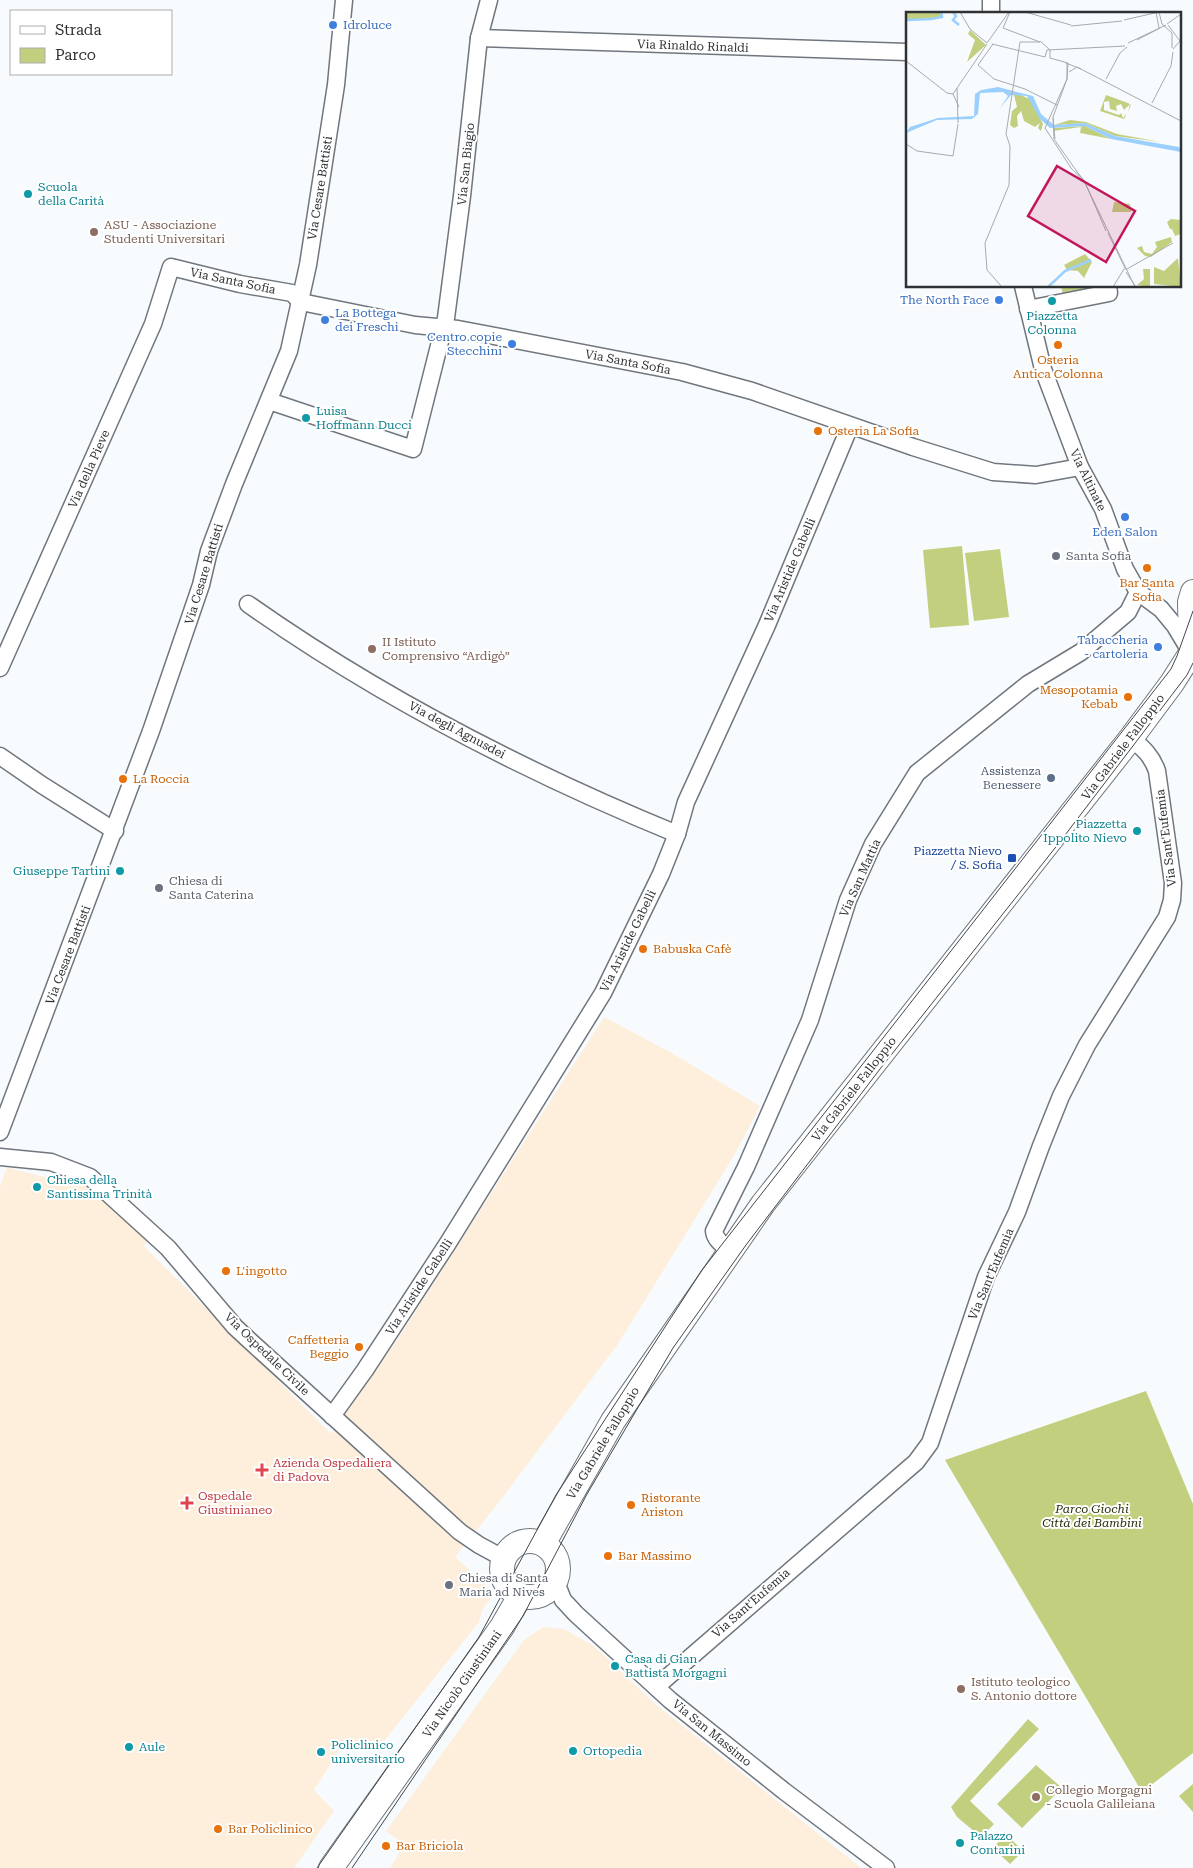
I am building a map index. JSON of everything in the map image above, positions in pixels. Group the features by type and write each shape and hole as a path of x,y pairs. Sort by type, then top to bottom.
{"street":[{"name":"Via Cesare Battisti","path":"0,1132 115,831 177,659 201,584 209,551 234,484 289,351 301,302 336,85 344,0"},
{"name":"Via San Biagio","path":"269,400 413,449 444,328 462,196 480,38 490,0"},
{"name":"Via Rinaldo Rinaldi","path":"480,38 906,52"},
{"name":"Via Santa Sofia","path":"171,268 240,284 292,293 301,302 415,325 468,331 682,372 752,391 850,426 993,472 1036,475 1080,467"},
{"name":"Via della Pieve","path":"0,668 153,324 171,268"},
{"name":"Via Altinate","path":"1023,288 1043,369 1080,467 1103,509 1125,570 1138,592 1161,609 1192,652"},
{"path":"1028,310 1109,293 1108,288"},
{"name":"Via Aristide Gabelli","path":"332,1416 365,1370 448,1243 604,992 661,874 677,834 686,802 767,625 850,426"},
{"name":"Via San Mattia","path":"730,1251 719,1242 714,1231 746,1167 810,1020 848,900 873,844 917,773 1028,684 1081,652 1128,612 1138,592"},
{"path":"1192,652 1190,602 1193,592"},
{"name":"Via degli Agnusdei","path":"248,604 310,645 428,716 542,775 614,809 677,834"},
{"name":"Via Gabriele Falloppio","path":"543,1544 613,1421 730,1251 781,1181 1131,738 1172,683 1192,652"},
{"name":"Via Sant'Eufemia","path":"656,1687 916,1462 930,1443 986,1277 1017,1212 1061,1096 1087,1045 1167,916 1172,900 1173,883 1158,771 1146,751 1131,738"},
{"path":"0,756 115,831"},
{"name":"Via Ospedale Civile","path":"0,1157 51,1162 90,1176 168,1248 236,1327 332,1416 460,1532 503,1558"},
{"path":"529,1540 543,1544 552,1550 559,1565 556,1582 545,1594 528,1598 520,1596 510,1589 503,1579 503,1558 514,1546 521,1542 529,1540"},
{"name":"Via San Massimo","path":"556,1582 563,1600 576,1614 656,1687 784,1791 886,1868"},
{"name":"Via Nicolò Giustiniani","path":"331,1868 496,1635 520,1596"}],"shaded area":[{"name":"Azienda Ospedaliera di Padova","path":"604,1017 670,1052 760,1106 735,1154 618,1344 496,1506 455,1557 494,1593 482,1611 479,1622 384,1741 378,1746 345,1742 314,1790 334,1811 294,1868 0,1868 0,1187 6,1169 9,1168 68,1183 72,1178 105,1200 148,1241 144,1246 331,1434 398,1339"},
{"path":"543,1627 564,1629 594,1646 653,1702 861,1868 390,1868 399,1854 400,1841 386,1831 524,1640"}],"green space":[{"path":"1061,288 1100,288 1101,290 1064,299"},
{"path":"962,546 969,625 930,628 923,550"},
{"path":"1000,549 1009,617 974,621 965,553"},
{"name":"Parco Giochi Città dei Bambini","path":"1146,1391 1193,1504 1193,1753 1142,1792 945,1460"},
{"path":"1028,1719 1039,1729 970,1801 994,1824 981,1837 957,1817 951,1807"},
{"path":"1036,1765 1062,1788 1022,1828 997,1804"},
{"path":"1193,1784 1193,1812 1179,1796"},
{"path":"1006,1834 1023,1851 1010,1864 993,1848"}],"tram line":[{"path":"317,1868 479,1637 556,1495 702,1270 1171,669 1193,611"},
{"path":"352,1868 523,1616 587,1494 673,1348 746,1245 880,1069 1059,843 1187,675 1193,663"}],"place":[{"name":"Idroluce","path":"333,25"},
{"name":"Scuola della Carità","path":"28,194"},
{"name":"ASU - Associazione Studenti Universitari","path":"94,232"},
{"name":"The North Face","path":"999,300"},
{"name":"Piazzetta Colonna","path":"1052,301"},
{"name":"La Bottega dei Freschi","path":"325,320"},
{"name":"Centro copie Stecchini","path":"512,344"},
{"name":"Osteria Antica Colonna","path":"1058,345"},
{"name":"Luisa Hoffmann Ducci","path":"306,418"},
{"name":"Osteria La Sofia","path":"818,431"},
{"name":"Eden Salon","path":"1125,517"},
{"name":"Santa Sofia","path":"1056,556"},
{"name":"Bar Santa Sofia","path":"1147,568"},
{"name":"Tabaccheria - cartoleria","path":"1158,647"},
{"name":"II Istituto Comprensivo “Ardigò”","path":"372,649"},
{"name":"Mesopotamia Kebab","path":"1128,697"},
{"name":"Assistenza Benessere","path":"1051,778"},
{"name":"La Roccia","path":"123,779"},
{"name":"Piazzetta Ippolito Nievo","path":"1137,831"},
{"name":"Piazzetta Nievo / S. Sofia","path":"1012,858"},
{"name":"Giuseppe Tartini","path":"120,871"},
{"name":"Chiesa di Santa Caterina","path":"159,888"},
{"name":"Babuska Cafè","path":"643,949"},
{"name":"Chiesa della Santissima Trinità","path":"37,1187"},
{"name":"L'ingotto","path":"226,1271"},
{"name":"Caffetteria Beggio","path":"359,1347"},
{"name":"Azienda Ospedaliera di Padova","path":"262,1470"},
{"name":"Ospedale Giustinianeo","path":"187,1503"},
{"name":"Ristorante Ariston","path":"631,1505"},
{"name":"Bar Massimo","path":"608,1556"},
{"name":"Chiesa di Santa Maria ad Nives","path":"449,1585"},
{"name":"Casa di Gian Battista Morgagni","path":"615,1666"},
{"name":"Istituto teologico S. Antonio dottore","path":"961,1689"},
{"name":"Aule","path":"129,1747"},
{"name":"Ortopedia","path":"573,1751"},
{"name":"Policlinico universitario","path":"321,1752"},
{"name":"Collegio Morgagni - Scuola Galileiana","path":"1036,1797"},
{"name":"Bar Policlinico","path":"218,1829"},
{"name":"Palazzo Contarini","path":"960,1843"},
{"name":"Bar Briciola","path":"386,1846"}]}
